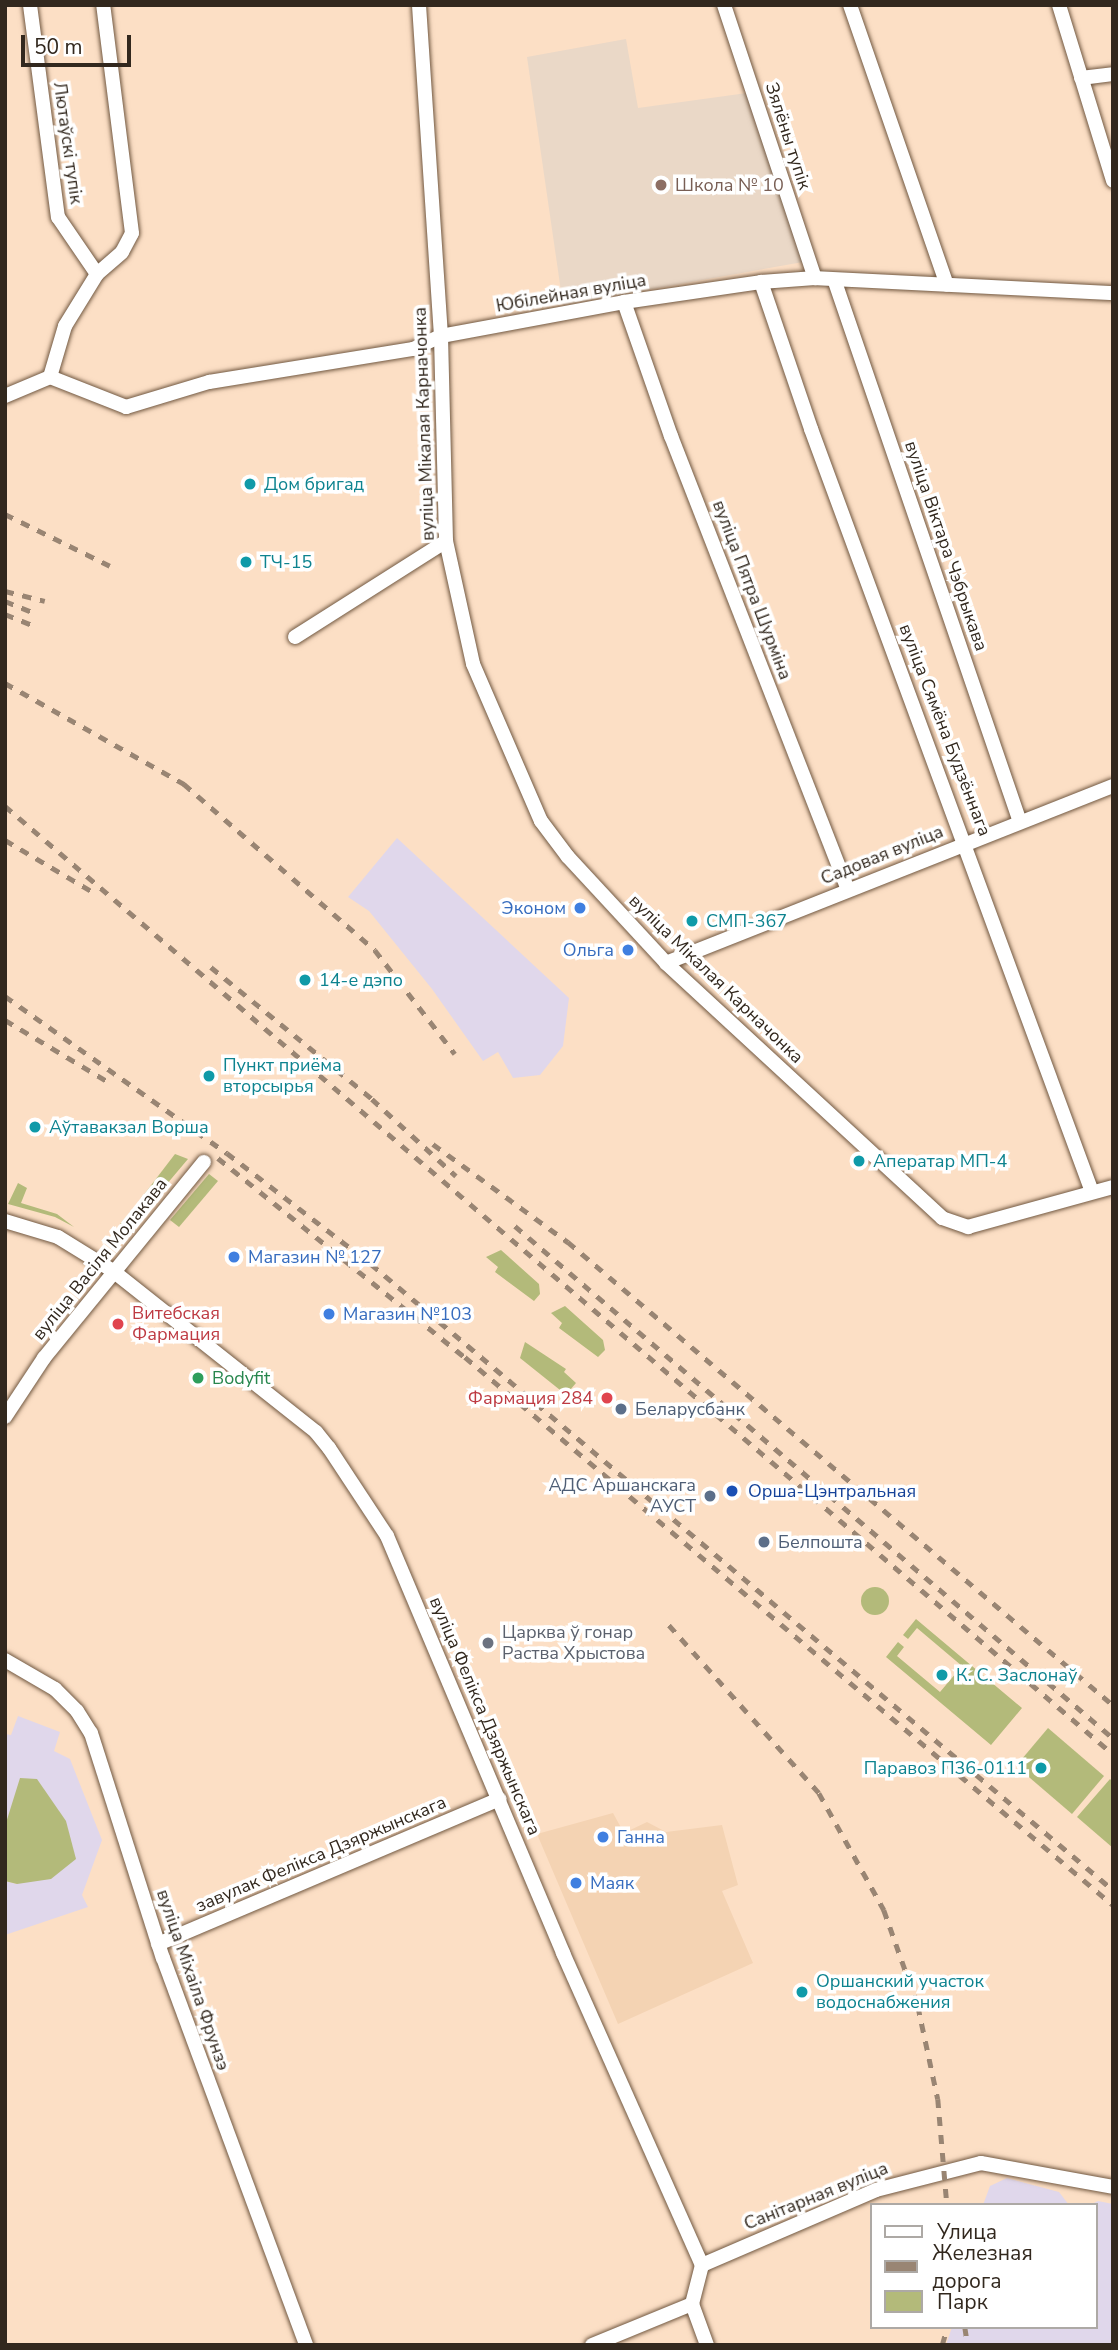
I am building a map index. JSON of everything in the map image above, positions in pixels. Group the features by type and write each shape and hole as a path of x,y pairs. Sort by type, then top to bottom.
{"street":[{"name":"Лютаўскі тупік","path":"30,5 58,217 97,274"},
{"path":"5,396 50,377 65,326 97,274 122,252 132,233 103,5"},
{"name":"вуліца Мікалая Карначонка","path":"419,5 441,336 446,541 473,664 523,786 568,857 666,963 942,1218 968,1227 1092,1192"},
{"name":"Зялёны тупік","path":"724,5 815,278"},
{"path":"850,5 947,285"},
{"path":"1059,5 1113,181"},
{"path":"1081,78 1113,74"},
{"name":"Юбілейная вуліца","path":"50,377 126,407 209,382 412,349 441,336 624,302 761,282 815,278 835,282 1113,293"},
{"name":"вуліца Сямёна Будзённага","path":"761,282 811,429 966,842 1092,1192"},
{"name":"вуліца Віктара Чэбрыкава","path":"835,282 1020,822"},
{"name":"вуліца Пятра Шурміна","path":"624,302 671,436 848,890"},
{"path":"295,637 446,541"},
{"path":"1110,786 1113,802"},
{"name":"Садовая вуліца","path":"666,963 1110,786"},
{"name":"вуліца Васіля Молакава","path":"5,1417 44,1358 204,1162"},
{"path":"1092,1192 1113,1187"},
{"name":"вуліца Фелікса Дзяржынскага","path":"5,1221 58,1237 113,1271 316,1432 329,1448 387,1536 702,2265"},
{"name":"вуліца Міхаіла Фрунзэ","path":"5,1660 55,1689 77,1711 91,1733 158,1944 306,2345"},
{"name":"завулак Фелікса Дзяржынскага","path":"158,1944 499,1799"},
{"name":"Санітарная вуліца","path":"702,2265 876,2190 981,2163 1113,2187"},
{"path":"702,2265 692,2304 707,2345"},
{"path":"592,2345 692,2304"}],"shaded area":[{"name":"Школа № 10","path":"626,39 638,108 747,93 803,262 563,305 527,57"},
{"path":"397,838 569,998 563,1046 540,1075 513,1078 498,1052 483,1061 432,989 369,911 348,897"},
{"path":"18,1716 60,1732 54,1751 70,1759 102,1840 82,1895 88,1907 5,1935 5,1881 17,1884 14,1803 5,1826 5,1734 11,1735"},
{"path":"613,1813 624,1833 647,1822 666,1832 722,1825 738,1885 722,1891 753,1963 618,2024 537,1834"},
{"path":"1007,2178 1059,2192 1067,2203 984,2203 990,2186"},
{"path":"1098,2201 1113,2204 1113,2345 946,2345 951,2329 1097,2329 1097,2203 1094,2203"}],"green space":[{"path":"175,1154 188,1159 150,1204 142,1197"},
{"path":"209,1174 218,1181 179,1227 170,1220"},
{"path":"18,1183 27,1188 21,1203 57,1214 74,1227 55,1217 8,1204"},
{"path":"138,1203 146,1210 129,1231 120,1224"},
{"path":"501,1250 539,1284 540,1294 534,1301 495,1272 498,1267 486,1257"},
{"path":"565,1306 603,1340 605,1350 598,1357 559,1328 562,1323 551,1313"},
{"path":"525,1342 566,1369 564,1372 576,1383 570,1390 560,1390 520,1358"},
{"path":"875,1587 885,1591 889,1601 885,1611 875,1615 865,1611 861,1601 865,1591"},
{"path":"916,1619 1022,1708 991,1745 886,1657 898,1642 904,1647 897,1656 940,1692 962,1666 917,1628 908,1639 903,1635"},
{"path":"1048,1728 1104,1776 1072,1814 1016,1766"},
{"path":"20,1778 37,1779 66,1821 76,1859 51,1879 17,1884 5,1881 5,1826"},
{"path":"1110,1779 1113,1782 1113,1848 1077,1817"}],"railway":[{"path":"5,514 110,566"},
{"path":"5,591 45,601"},
{"path":"5,601 37,614"},
{"path":"5,614 32,625"},
{"path":"5,683 184,784 375,950 455,1054"},
{"path":"5,806 1113,1754"},
{"path":"5,840 93,892"},
{"path":"211,967 372,1099 456,1176"},
{"path":"5,996 227,1153 371,1264 1113,1890"},
{"path":"5,1020 107,1081"},
{"path":"433,1144 568,1242 1113,1705"},
{"path":"218,1158 465,1357 1113,1905"},
{"path":"515,1226 1113,1738"},
{"path":"669,1625 819,1793 884,1910 918,2006 938,2099 947,2203"},
{"path":"942,2345 946,2329"},
{"path":"965,2329 968,2345"}],"place":[{"name":"Школа № 10","path":"661,185"},
{"name":"Дом бригад","path":"250,484"},
{"name":"ТЧ-15","path":"246,562"},
{"name":"Эконом","path":"580,908"},
{"name":"СМП-367","path":"692,921"},
{"name":"Ольга","path":"628,950"},
{"name":"14-е дэпо","path":"305,980"},
{"name":"Пункт приёма вторсырья","path":"209,1076"},
{"name":"Аўтавакзал Ворша","path":"35,1127"},
{"name":"Аператар МП-4","path":"859,1161"},
{"name":"Магазин № 127","path":"234,1257"},
{"name":"Магазин №103","path":"329,1314"},
{"name":"Витебская Фармация","path":"118,1324"},
{"name":"Bodyfit","path":"198,1378"},
{"name":"Фармация 284","path":"607,1398"},
{"name":"Беларусбанк","path":"621,1409"},
{"name":"Орша-Цэнтральная","path":"732,1491"},
{"name":"АДС Аршанскага АУСТ","path":"710,1496"},
{"name":"Белпошта","path":"764,1542"},
{"name":"Царква ў гонар Раства Хрыстова","path":"488,1643"},
{"name":"К. С. Заслонаў","path":"942,1675"},
{"name":"Паравоз П36-0111","path":"1041,1768"},
{"name":"Ганна","path":"603,1837"},
{"name":"Маяк","path":"576,1883"},
{"name":"Оршанский участок водоснабжения","path":"802,1992"}]}
